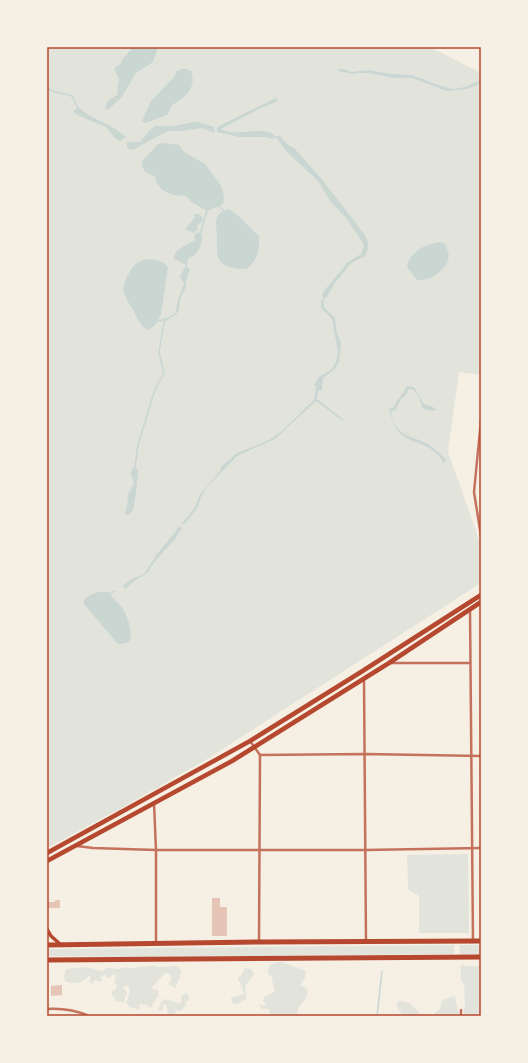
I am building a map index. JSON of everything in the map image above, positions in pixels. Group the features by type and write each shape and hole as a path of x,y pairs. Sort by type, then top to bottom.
{"highway":[{"path":"47,853 250,741 362,672 481,595"},
{"path":"47,861 232,761 364,679 481,602"},
{"path":"47,945 481,941"},
{"path":"466,957 481,960"},
{"path":"47,960 481,957"},
{"path":"47,964 78,960"}],"main road":[{"path":"47,929 55,941 63,945"}],"street":[{"path":"481,420 474,492 481,536"},
{"path":"470,609 473,941"},
{"path":"389,663 470,663"},
{"path":"364,679 366,942"},
{"path":"250,741 260,755 259,942"},
{"path":"260,755 365,754 481,756"},
{"path":"154,803 156,850 156,944"},
{"path":"76,846 156,850 365,850 481,848"},
{"path":"47,1009 60,1008 89,1016"},
{"path":"460,1010 461,1016"}],"shaded area":[{"path":"47,47 430,47 481,73 481,375 459,372 448,452 481,545 481,583 204,761 119,811 112,813 47,848"},
{"path":"133,47 158,47 153,62 136,73 121,98 110,108 105,110 108,101 117,95 118,91 117,87 120,81 115,67 120,65 122,60"},
{"path":"182,69 191,71 193,82 186,95 172,105 167,115 145,123 142,121 151,101 174,77 177,71"},
{"path":"337,69 344,69 351,72 369,70 391,74 412,75 452,89 466,87 476,82 477,85 467,89 447,91 412,78 394,78 369,73 354,74 338,71"},
{"path":"276,98 278,101 221,129 234,132 269,132 274,135 273,139 266,137 239,137 217,132 217,128 219,126"},
{"path":"78,107 89,115 114,128 126,137 120,141 115,138 106,127 73,112"},
{"path":"199,122 214,127 215,133 202,128 183,131 168,131 134,149 130,150 127,147 127,142 140,142 155,126 174,126"},
{"path":"279,135 288,145 294,148 320,177 365,235 367,241 368,248 365,256 351,263 335,283 326,298 322,296 324,291 348,262 361,254 364,247 363,243 347,219 331,202 318,181 286,151 278,140"},
{"path":"164,143 179,145 184,152 205,164 220,184 223,191 224,201 222,205 207,211 190,201 186,196 171,194 159,186 155,176 145,171 142,161 158,144"},
{"path":"229,209 240,217 259,236 257,255 253,263 246,269 228,267 220,261 218,256 216,221 217,217 223,211"},
{"path":"194,214 199,214 204,220 197,226 198,230 194,232 197,234 199,232 202,235 202,242 197,252 189,258 187,263 187,267 190,270 186,280 186,287 180,299 179,310 176,314 178,299 184,283 180,277 186,265 174,259 174,256 178,250 195,240 194,237 196,234 185,229 195,217"},
{"path":"440,242 445,244 448,252 449,258 447,263 440,272 433,276 426,279 417,280 407,267 411,257 423,247"},
{"path":"149,259 162,262 168,267 161,314 156,324 147,330 137,319 124,293 124,286 128,274 136,264"},
{"path":"321,300 324,302 324,307 335,318 337,333 341,342 339,362 334,370 323,378 322,390 318,391 317,399 344,420 343,421 316,401 275,439 237,456 207,487 201,497 198,507 184,525 182,523 194,509 199,496 220,471 221,467 237,453 269,440 282,431 314,400 316,387 314,385 319,377 332,369 336,362 338,352 332,319 321,308"},
{"path":"406,386 414,387 424,404 433,407 436,410 423,409 420,399 415,391 409,389 406,395 401,399 395,411 391,411 393,420 400,431 434,448 446,460 444,463 433,450 403,436 398,431 392,420 389,409 394,407 404,392"},
{"path":"135,467 138,470 134,507 128,515 125,515 128,494 134,484 130,474 132,469"},
{"path":"180,526 182,528 175,539 155,561 147,573 125,589 123,585 145,573 157,554"},
{"path":"98,592 109,592 113,599 122,607 128,619 131,634 129,642 120,644 117,643 84,604 84,600 90,595"},
{"path":"468,854 469,933 419,933 419,896 408,889 407,855"},
{"path":"454,945 454,954 148,957 47,956 47,949"},
{"path":"459,945 481,945 481,955 460,955"},
{"path":"277,962 282,962 306,971 305,978 300,985 307,988 307,995 298,1009 297,1016 272,1016 270,1015 269,1009 262,1009 258,1004 265,1006 266,1003 263,1002 264,997 275,990 272,977 268,973 269,966"},
{"path":"462,964 466,966 481,966 481,1016 465,1016 463,1009 465,1007 465,985 461,980 460,967"},
{"path":"154,965 160,967 176,966 182,972 176,988 168,984 171,980 171,975 167,973 164,974 152,987 153,989 158,990 159,995 153,1003 152,1008 140,1004 139,1010 130,1007 126,1002 129,994 128,985 123,987 127,993 125,1002 114,1001 115,998 111,992 116,989 117,986 114,982 116,977 114,974 107,978 106,973 104,976 100,977 103,980 99,982 95,980 92,984 89,981 91,977 89,976 81,982 75,983 65,981 64,976 66,970 68,969 86,967 102,971 106,968 120,969 125,967 148,967"},
{"path":"245,968 251,969 254,974 245,986 246,999 237,1004 232,1003 231,998 244,994 238,977 241,976"},
{"path":"186,993 189,996 189,1000 186,1002 186,1006 183,1007 183,1010 176,1010 175,1014 172,1016 168,1014 166,1004 164,1004 162,1011 159,1010 158,1008 161,1002 165,999 181,1003 181,996"},
{"path":"455,996 459,1016 432,1016 440,1009 442,1000"},
{"path":"400,1001 409,1003 423,1016 403,1016 396,1003"}],"building":[{"path":"212,898 220,898 220,907 227,907 227,936 212,936"},
{"path":"55,900 60,900 60,908 47,908 47,902 55,902"},
{"path":"62,985 62,995 51,996 51,986"}],"waterway":[{"path":"476,84 481,81"},
{"path":"47,88 52,91 72,96 78,108"},
{"path":"272,136 280,138"},
{"path":"219,207 223,210"},
{"path":"200,235 207,211"},
{"path":"322,303 325,295"},
{"path":"135,467 138,445 155,389 164,373 159,353 164,322 176,313"},
{"path":"158,320 161,321 166,318 167,319"},
{"path":"109,594 115,591"},
{"path":"377,1016 382,971"}]}
